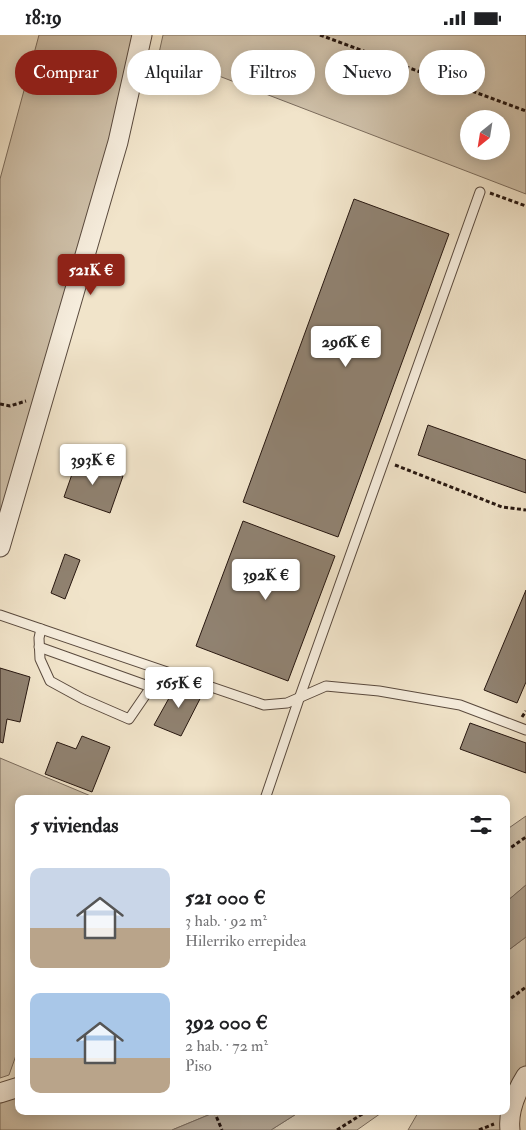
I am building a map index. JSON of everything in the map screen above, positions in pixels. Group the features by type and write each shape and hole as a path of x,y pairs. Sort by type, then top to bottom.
{"street":[{"path":"0,547 118,142 142,35"},
{"path":"510,1130 509,1121 518,1090 526,1076"},
{"path":"0,1093 15,1088"}],"lane":[{"path":"266,795 480,192"},
{"path":"0,615 264,705 287,703 326,686 379,691 460,705 526,730"},
{"path":"41,629 40,659 50,681 83,699 129,719 151,687 166,672"},
{"path":"39,647 151,687"}],"path":[{"path":"320,35 526,111"},
{"path":"480,192 489,193 526,206"},
{"path":"0,404 10,406 27,400 44,398"},
{"path":"385,461 502,507 526,510"},
{"path":"510,848 526,837"},
{"path":"510,998 526,987"},
{"path":"216,1115 222,1130"},
{"path":"337,1130 361,1115"}],"shaded area":[{"path":"39,35 142,35 138,50 127,50 127,89 0,547 0,179 23,95 117,95 117,50 35,50"},
{"path":"163,35 526,35 526,194 268,95 315,95 315,50 231,50 231,81 221,77 221,50 160,50"},
{"path":"0,758 88,795 15,795 15,1058 9,1075 0,1078"},
{"path":"526,816 526,885 510,899 510,827"},
{"path":"526,885 526,937 510,949 510,899"},
{"path":"526,937 526,1070 510,1088 510,949"},
{"path":"15,1086 15,1115 208,1115 172,1130 0,1130 0,1088"},
{"path":"208,1115 295,1115 271,1130 172,1130"},
{"path":"295,1115 378,1115 357,1130 271,1130"},
{"path":"417,1115 501,1115 502,1130 408,1130"}],"building":[{"path":"354,199 449,234 338,537 243,502"},
{"path":"428,425 526,460 526,493 418,455"},
{"path":"77,460 123,476 110,513 64,497"},
{"path":"243,521 335,556 288,681 196,646"},
{"path":"65,554 80,560 65,599 51,593"},
{"path":"526,590 526,682 517,703 484,690"},
{"path":"0,668 30,677 20,722 7,719 3,743 0,742"},
{"path":"178,682 204,691 181,736 154,725"},
{"path":"470,723 526,743 526,773 460,749"},
{"path":"82,736 110,747 92,792 45,774 57,742 76,749"}]}
